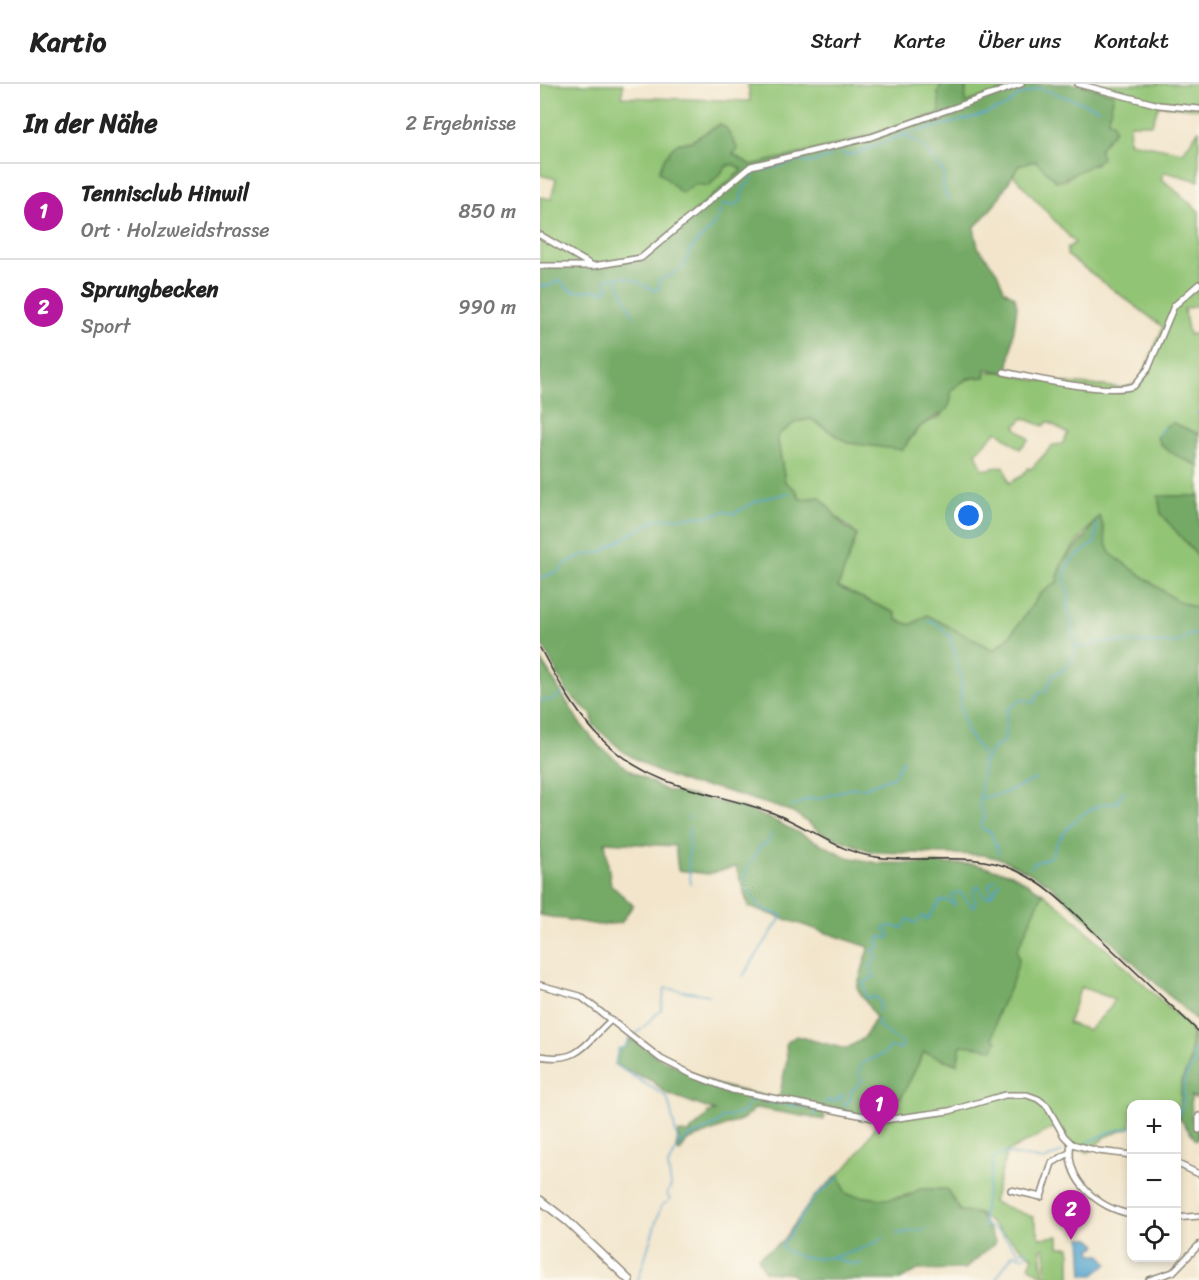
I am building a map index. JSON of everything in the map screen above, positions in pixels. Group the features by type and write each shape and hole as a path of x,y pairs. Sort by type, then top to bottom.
{"main road":[{"path":"540,1200 567,1221 629,1280"}],"street":[{"path":"540,266 593,266 631,262 649,254 751,165 871,137 1021,84"},
{"path":"1078,84 1159,105 1199,109"},
{"path":"540,236 593,266"},
{"path":"1004,372 1046,382 1124,388 1134,386 1144,376 1174,306 1199,284"},
{"path":"540,985 580,996 610,1021 676,1068 732,1090 884,1120 949,1111 1009,1094 1027,1095 1047,1107 1071,1143 1098,1151 1127,1155"},
{"path":"540,1056 561,1060 574,1054 610,1021"},
{"path":"1199,1116 1199,1130"},
{"path":"1071,1143 1069,1153 1079,1180 1090,1195 1107,1207 1127,1213"},
{"path":"1011,1190 1041,1197 1052,1162 1069,1153"},
{"path":"1181,1165 1199,1174"},
{"path":"1181,1218 1199,1216"},
{"path":"1149,1280 1173,1272 1199,1245"}],"green space":[{"path":"540,84 623,84 622,97 750,101 748,84 942,84 938,91 940,113 871,137 751,166 733,154 720,124 692,141 676,144 696,184 718,176 727,166 733,164 743,171 660,245 631,262 540,266 540,197 551,199 556,179 540,175"},
{"path":"942,84 966,84 965,103 1021,84 1078,84 1114,94 1108,121 1113,122 1115,130 1099,149 1102,158 1059,180 1056,181 1036,161 1019,165 995,204 974,228 978,247 997,272 1004,290 1015,297 1017,306 1008,373 986,369 985,377 968,378 951,390 951,399 946,410 918,429 903,450 848,443 811,419 796,422 777,436 785,482 795,489 800,499 820,497 845,527 857,535 838,587 895,613 897,620 911,625 927,615 994,650 1010,636 1040,594 1057,582 1062,562 1086,536 1099,516 1106,545 1111,554 1176,600 1199,609 1199,1023 1048,883 1001,859 983,855 873,852 822,833 793,812 716,788 689,784 658,772 625,753 593,725 592,715 567,692 540,640 540,266 593,266 641,258 742,170 733,164 727,166 709,186 696,184 681,193 659,171 665,157 676,144 692,141 720,124 726,128 738,149 733,154 751,165 834,146 940,113 938,91"},
{"path":"966,84 1021,84 965,104"},
{"path":"1078,84 1199,84 1199,109 1159,105 1152,124 1130,124 1129,142 1183,152 1199,130 1199,181 1165,172 1161,178 1199,211 1199,305 1184,309 1189,335 1199,333 1199,434 1173,423 1160,444 1181,458 1199,466 1199,496 1158,497 1181,536 1199,558 1199,609 1176,600 1111,554 1106,546 1099,516 1066,556 1058,573 1057,582 1040,594 1010,636 993,650 927,615 911,625 897,620 895,613 838,587 857,535 828,509 800,499 798,493 785,482 777,435 796,422 811,419 848,443 904,447 922,425 940,417 950,393 960,383 985,377 986,372 1004,372 1034,380 1124,388 1140,382 1163,327 1067,255 1067,248 1075,243 1013,175 1019,165 1036,161 1056,181 1064,181 1081,167 1096,164 1108,121","holes":["1023,418 1043,426 1048,422 1068,433 1062,444 1053,445 1022,476 1009,483 1004,466 983,470 976,453 997,431 1020,449 1029,439 1015,427"]},
{"path":"1173,423 1199,434 1199,466 1175,455 1160,443 1157,437 1165,426"},
{"path":"1158,496 1199,496 1199,558 1161,514"},
{"path":"540,658 579,722 599,746 631,771 665,790 738,806 773,820 847,857 877,863 974,864 1012,874 1043,893 1017,950 1019,960 1011,986 998,1011 993,1038 997,1041 993,1049 961,1045 957,1064 924,1052 901,1098 886,1097 877,1109 877,1119 779,1098 787,1060 786,1043 796,1036 846,1049 864,1038 876,1018 857,988 869,947 749,907 736,867 708,874 678,870 675,846 605,842 611,885 633,905 621,923 599,925 540,915"},
{"path":"1043,893 1066,911 1187,1025 1192,1033 1190,1062 1181,1083 1181,1100 1127,1100 1127,1129 1105,1137 1088,1152 1067,1142 1057,1126 1007,1152 993,1202 1033,1217 1040,1238 1059,1236 1059,1247 1070,1247 1070,1280 1047,1280 1045,1248 1041,1249 1044,1277 1029,1266 1033,1257 979,1214 960,1211 915,1193 886,1200 846,1194 839,1174 863,1146 876,1124 886,1097 901,1098 924,1052 956,1064 961,1045 993,1039 999,1010 1012,980 1018,958 1017,950","holes":["1081,987 1114,999 1111,1007 1089,1030 1068,1023"]},
{"path":"1192,1033 1199,1044 1199,1095 1196,1098 1191,1096 1192,1118 1197,1121 1199,1139 1196,1140 1181,1120 1181,1083 1190,1062"},
{"path":"631,1037 661,1059 717,1085 821,1109 825,1116 824,1120 756,1108 743,1119 687,1141 680,1152 676,1149 679,1132 689,1133 708,1113 715,1111 666,1093 652,1081 615,1065 618,1049 625,1047"},
{"path":"839,1174 846,1194 864,1197 894,1199 912,1194 919,1189 947,1189 960,1211 979,1214 996,1242 965,1269 918,1270 900,1280 797,1280 792,1274 765,1272 758,1257 782,1242 814,1197"}],"water":[{"path":"1081,1238 1091,1238 1097,1246 1091,1249 1092,1254 1100,1254 1108,1263 1094,1275 1083,1275"}],"waterway":[{"path":"840,153 852,155 903,135 976,117 1007,106 1016,97 1039,88 1100,109"},
{"path":"904,136 923,145 944,173 943,189 949,201"},
{"path":"540,286 549,286 560,280 571,290 604,292 609,287 605,282 606,279 620,277 632,279 655,291 659,289 659,280 670,276 683,266 689,251 712,228 722,206 727,204 733,206 741,201 744,187 750,183 753,173 798,161 810,163 832,156"},
{"path":"616,277 634,317"},
{"path":"1157,436 1165,426"},
{"path":"540,578 559,571 567,563 582,555 599,553 657,519 710,516 725,511 733,514 759,500 789,493"},
{"path":"999,854 991,832 982,829 981,823 985,819 979,804 983,765 994,747 1004,742 1007,710 1022,699 1034,703 1038,693 1046,691 1053,675 1070,663 1074,645 1067,605 1070,598 1066,588 1065,572 1068,565 1079,554 1095,543 1097,523"},
{"path":"928,621 939,625 950,637 962,681 960,706 967,732 983,754 982,764"},
{"path":"1076,647 1091,646 1096,642 1177,643 1189,635 1199,634"},
{"path":"553,700 562,693"},
{"path":"540,701 550,700"},
{"path":"792,807 810,798 818,799 852,788 864,788 894,776 903,760"},
{"path":"981,798 1002,794 1036,779"},
{"path":"1031,868 1034,863 1051,857 1061,837 1076,820 1095,807 1116,803 1124,791"},
{"path":"689,828 688,856 691,884"},
{"path":"746,885 748,866 760,846 767,843 772,834"},
{"path":"879,1012 880,1003 876,997 867,998 863,983 874,977 870,965 878,958 872,951 881,946 877,941 882,936 887,939 890,934 884,929 887,926 903,928 908,919 915,923 923,916 927,920 940,901 947,900 955,905 952,894 960,892 973,907 976,901 973,891 978,886 983,895 988,897 993,894 988,885 996,879"},
{"path":"993,894 1000,882"},
{"path":"743,976 782,916 761,908 748,890"},
{"path":"635,1035 661,1010 665,988 709,995"},
{"path":"824,1104 828,1100 833,1102 842,1095 842,1102 846,1105 851,1098 849,1094 862,1080 859,1074 861,1064 883,1054 891,1047 901,1049 903,1044 878,1026 879,1019"},
{"path":"629,1038 625,1047 618,1049 615,1065 667,1097 679,1145"},
{"path":"1181,1108 1186,1076 1195,1064 1192,1054 1199,1045"},
{"path":"638,1280 661,1206 670,1200 667,1194 671,1186 668,1165 685,1139 717,1124 722,1118 742,1113 751,1100 813,1108 816,1114 819,1111"},
{"path":"1089,1142 1109,1132 1127,1128"},
{"path":"995,1280 1013,1254 1023,1257 1028,1253 1025,1250 1019,1252 998,1231 984,1225 983,1216 994,1158 1005,1153 1044,1160 1062,1152"},
{"path":"839,1177 814,1198 781,1247 792,1254 805,1257 833,1257 847,1254 884,1238"},
{"path":"896,1234 925,1229"},
{"path":"830,1257 852,1264 864,1264"}],"railway":[{"path":"540,648 580,714 596,733 632,764 681,786 786,818 848,850 862,854 894,859 963,859 998,864 1015,870 1039,883 1061,900 1199,1032"}],"place":[{"name":"Tennisclub Hinwil","path":"879,1135"},
{"name":"Sprungbecken","path":"1071,1240"}]}
